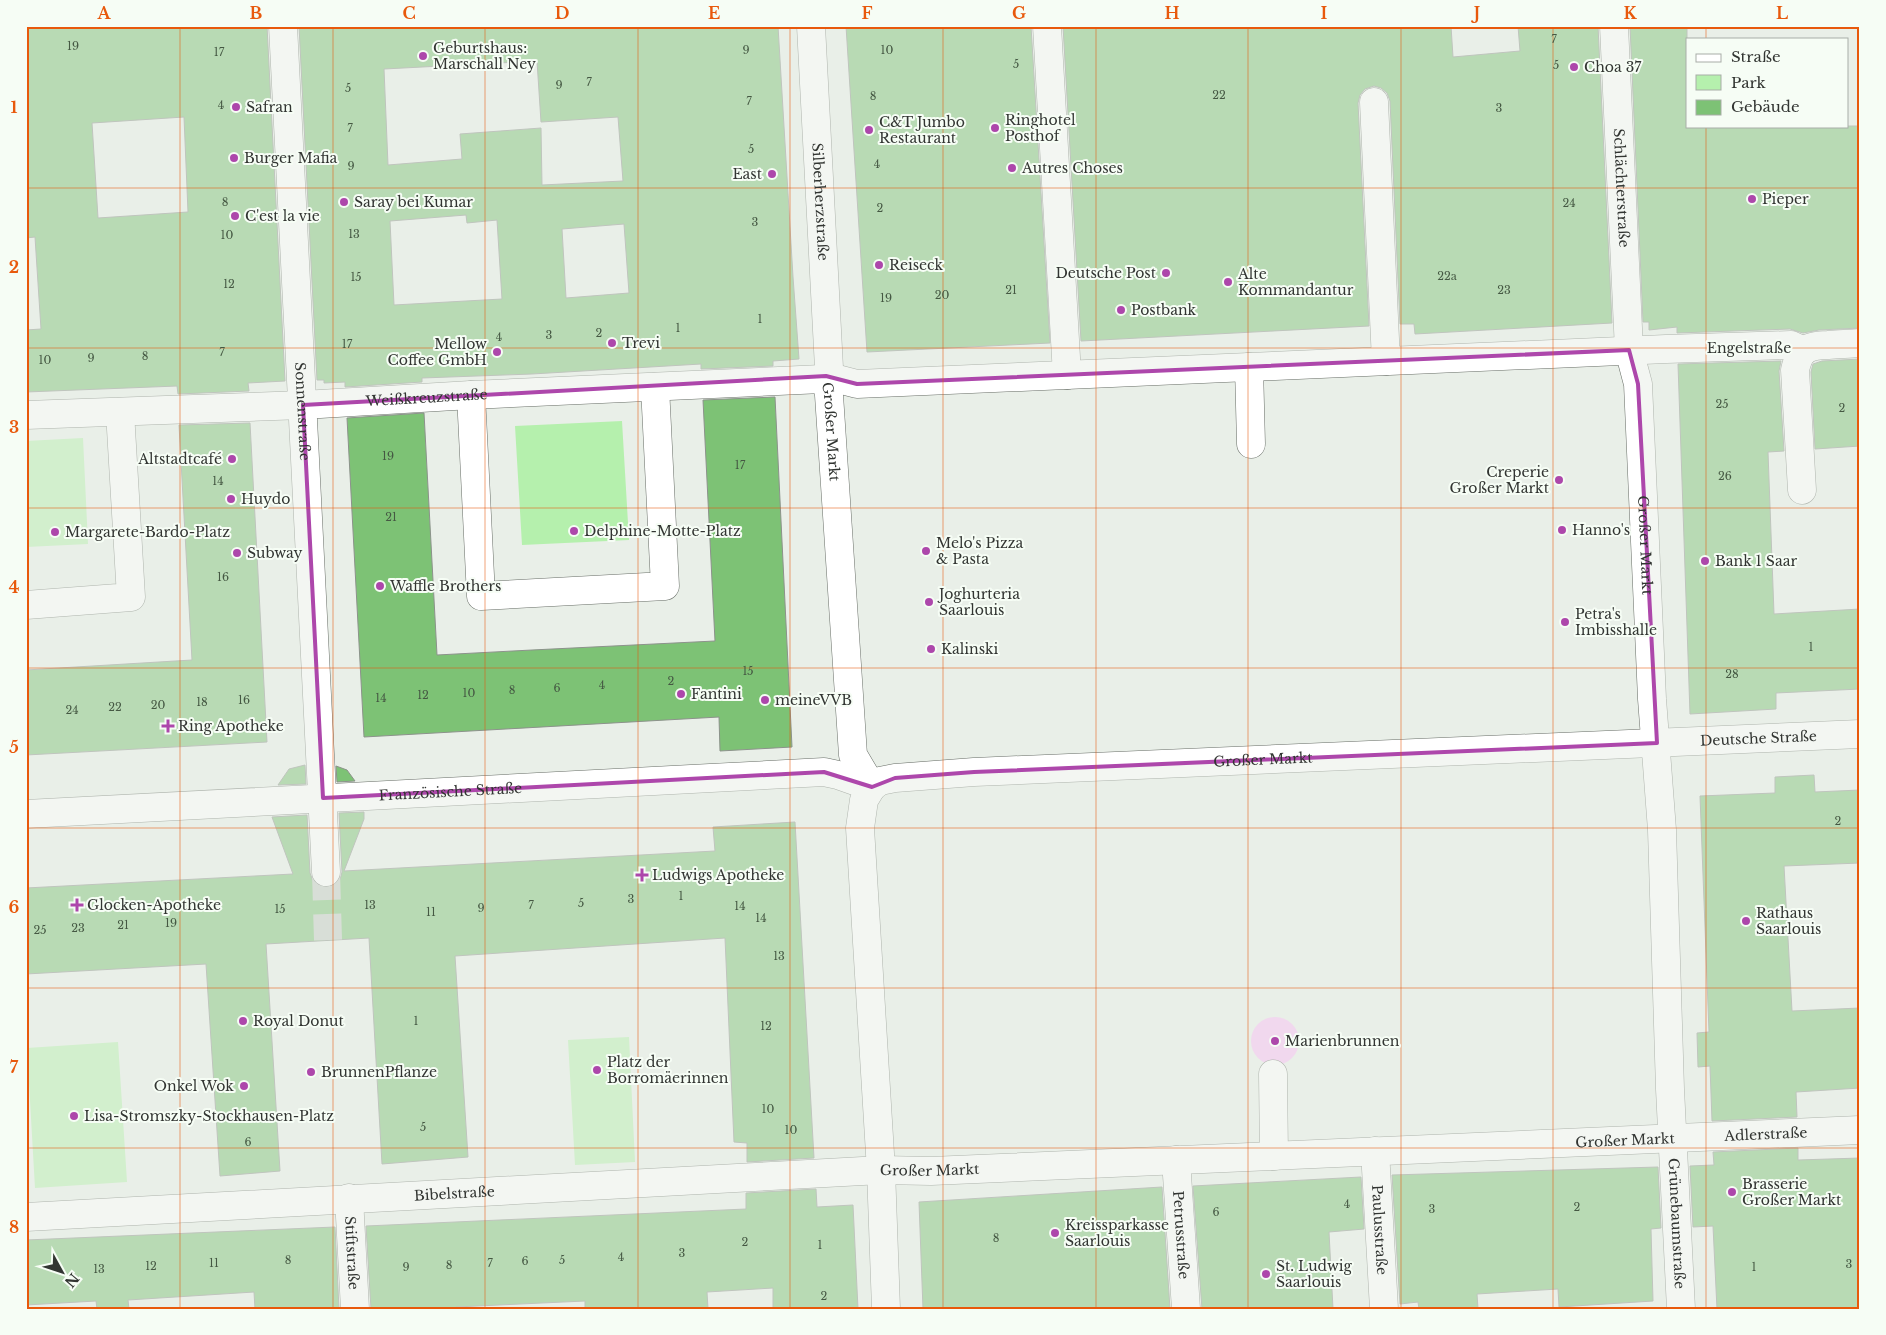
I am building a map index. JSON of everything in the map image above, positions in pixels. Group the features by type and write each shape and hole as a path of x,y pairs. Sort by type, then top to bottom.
{"street":[{"name":"Sonnenstraße","path":"283,26 323,798"},
{"name":"Silberherzstraße","path":"811,26 829,368 826,376"},
{"path":"1047,26 1068,375"},
{"name":"Schlächterstraße","path":"1614,26 1629,350"},
{"path":"1374,102 1386,361"},
{"name":"Engelstraße","path":"1666,349 1791,345 1804,351 1813,345 1860,344"},
{"name":"Großer Markt","path":"872,787 853,755 830,395 826,376 857,384 1666,349"},
{"name":"Großer Markt","path":"1629,350 1638,384 1652,699 1657,743 1662,830 1672,1138 931,1171 881,1170 860,828 864,800 872,787 880,781 895,778 974,772 1657,743"},
{"path":"1802,490 1796,370 1797,362 1804,351"},
{"path":"1249,367 1252,444"},
{"name":"Weißkreuzstraße","path":"26,415 303,405 472,395 655,388 822,379 826,376"},
{"path":"472,395 481,596 665,586 655,388"},
{"path":"26,605 131,597 120,412"},
{"name":"Deutsche Straße","path":"1657,743 1860,734"},
{"name":"Französische Straße","path":"26,814 824,772 872,787"},
{"path":"323,798 326,872"},
{"path":"1273,1074 1274,1156"},
{"name":"Adlerstraße","path":"1672,1138 1860,1130"},
{"name":"Grünebaumstraße","path":"1672,1138 1681,1309"},
{"name":"Paulusstraße","path":"1374,1152 1384,1309"},
{"name":"Petrusstraße","path":"1176,1160 1186,1309"},
{"path":"881,1170 886,1309"},
{"name":"Bibelstraße","path":"26,1216 881,1170"},
{"name":"Stiftstraße","path":"349,1198 355,1309"}],"highlighted area":[{"path":"1629,350 1638,384 1657,743 974,772 895,778 872,787 824,772 323,798 303,405 826,376 857,384"}],"green space":[{"path":"622,421 629,540 522,545 515,426"},
{"path":"83,438 88,544 26,547 26,441"},
{"path":"629,1037 635,1162 575,1165 568,1040"},
{"path":"118,1042 127,1182 35,1188 27,1048"}],"shaded area":[{"name":"Marienbrunnen","path":"1270,1017 1280,1017 1292,1024 1299,1036 1299,1046 1292,1058 1280,1065 1270,1065 1262,1061 1255,1054 1251,1046 1251,1036 1255,1028 1262,1021"}],"building":[{"path":"26,26 267,26 285,381 248,383 249,391 178,394 177,386 26,392 26,330 41,329 35,237 26,238","holes":["184,117 188,212 98,218 92,123"]},
{"path":"299,26 778,26 799,359 773,361 773,366 701,369 701,364 532,374 422,378 422,382 345,387 345,382 324,383 324,380 317,380","holes":["537,61 541,122 618,117 623,181 542,185 541,128 460,134 462,159 388,165 384,69","466,215 467,223 497,220 502,299 394,305 390,221","624,224 629,293 566,298 562,229"]},
{"path":"846,26 1031,26 1050,343 867,352"},
{"path":"1063,26 1451,26 1453,57 1520,51 1518,26 1598,26 1612,323 1415,334 1414,324 1400,324 1390,101 1387,93 1381,88 1374,86 1365,89 1360,95 1358,103 1369,326 1081,341"},
{"name":"Pieper","path":"1630,26 1687,26 1686,128 1848,128 1848,126 1860,126 1860,328 1819,330 1803,333 1790,329 1677,333 1677,327 1649,330 1649,322 1643,322"},
{"path":"1860,359 1860,446 1815,449 1811,372 1813,364 1822,361"},
{"path":"1781,361 1779,371 1784,451 1768,452 1774,614 1860,609 1860,689 1776,693 1776,709 1690,714 1678,364"},
{"path":"775,397 792,747 720,751 719,717 364,737 347,418 424,413 437,655 715,641 703,400"},
{"path":"250,423 267,742 26,755 26,670 192,660 179,425"},
{"path":"305,765 306,784 278,785 289,769"},
{"path":"336,766 347,770 355,781 337,782"},
{"name":"Rathaus Saarlouis","path":"1814,775 1815,792 1860,790 1860,863 1784,866 1792,1011 1860,1008 1860,1088 1796,1092 1797,1117 1712,1121 1710,1066 1698,1067 1697,1033 1709,1032 1700,796 1775,793 1775,777"},
{"path":"364,812 364,819 344,871 715,851 713,827 795,822 814,1158 747,1162 747,1143 734,1142 725,938 455,956 468,1157 382,1164 369,938 266,944 280,1171 220,1176 206,964 26,974 26,888 293,874 272,817 307,815 310,873 313,881 318,886 327,888 335,885 340,880 342,872 339,813"},
{"path":"1798,1148 1798,1160 1860,1158 1860,1309 1717,1309 1713,1226 1693,1227 1690,1166 1714,1165 1713,1152"},
{"path":"1658,1167 1661,1228 1651,1229 1653,1301 1559,1307 1558,1289 1477,1294 1478,1309 1419,1309 1418,1302 1400,1304 1392,1175"},
{"name":"St. Ludwig Saarlouis","path":"1361,1177 1364,1229 1329,1232 1333,1309 1202,1309 1193,1186"},
{"path":"1162,1187 1170,1309 923,1309 919,1202"},
{"path":"816,1189 817,1207 853,1205 858,1309 773,1309 773,1288 707,1292 708,1309 585,1309 585,1301 456,1307 457,1309 371,1309 366,1226 746,1209 746,1193"},
{"path":"335,1227 339,1309 255,1309 254,1292 128,1300 129,1309 97,1309 96,1301 26,1305 26,1240"}],"tunnel":[{"path":"326,872 328,940"}],"place":[{"name":"Geburtshaus: Marschall Ney","path":"423,56"},
{"name":"Choa 37","path":"1574,67"},
{"name":"Safran","path":"236,107"},
{"name":"Ringhotel Posthof","path":"995,128"},
{"name":"C&T Jumbo Restaurant","path":"869,130"},
{"name":"Burger Mafia","path":"234,158"},
{"name":"Autres Choses","path":"1012,168"},
{"name":"East","path":"772,174"},
{"name":"Pieper","path":"1752,199"},
{"name":"Saray bei Kumar","path":"344,202"},
{"name":"C'est la vie","path":"235,216"},
{"name":"Reiseck","path":"879,265"},
{"name":"Deutsche Post","path":"1166,273"},
{"name":"Alte Kommandantur","path":"1228,282"},
{"name":"Postbank","path":"1121,310"},
{"name":"Trevi","path":"612,343"},
{"name":"Mellow Coffee GmbH","path":"497,352"},
{"name":"Altstadtcafé","path":"232,459"},
{"name":"Creperie Großer Markt","path":"1559,480"},
{"name":"Huydo","path":"231,499"},
{"name":"Hanno's","path":"1562,530"},
{"name":"Delphine-Motte-Platz","path":"574,531"},
{"name":"Margarete-Bardo-Platz","path":"55,532"},
{"name":"Melo's Pizza & Pasta","path":"926,551"},
{"name":"Subway","path":"237,553"},
{"name":"Bank 1 Saar","path":"1705,561"},
{"name":"Waffle Brothers","path":"380,586"},
{"name":"Joghurteria Saarlouis","path":"929,602"},
{"name":"Petra's Imbisshalle","path":"1565,622"},
{"name":"Kalinski","path":"931,649"},
{"name":"Fantini","path":"681,694"},
{"name":"meineVVB","path":"765,700"},
{"name":"Ring Apotheke","path":"168,726"},
{"name":"Ludwigs Apotheke","path":"642,875"},
{"name":"Glocken-Apotheke","path":"77,905"},
{"name":"Rathaus Saarlouis","path":"1746,921"},
{"name":"Royal Donut","path":"243,1021"},
{"name":"Marienbrunnen","path":"1275,1041"},
{"name":"Platz der Borromäerinnen","path":"597,1070"},
{"name":"BrunnenPflanze","path":"311,1072"},
{"name":"Onkel Wok","path":"244,1086"},
{"name":"Lisa-Stromszky-Stockhausen-Platz","path":"74,1116"},
{"name":"Brasserie Großer Markt","path":"1732,1192"},
{"name":"Kreissparkasse Saarlouis","path":"1055,1233"},
{"name":"St. Ludwig Saarlouis","path":"1266,1274"}]}
